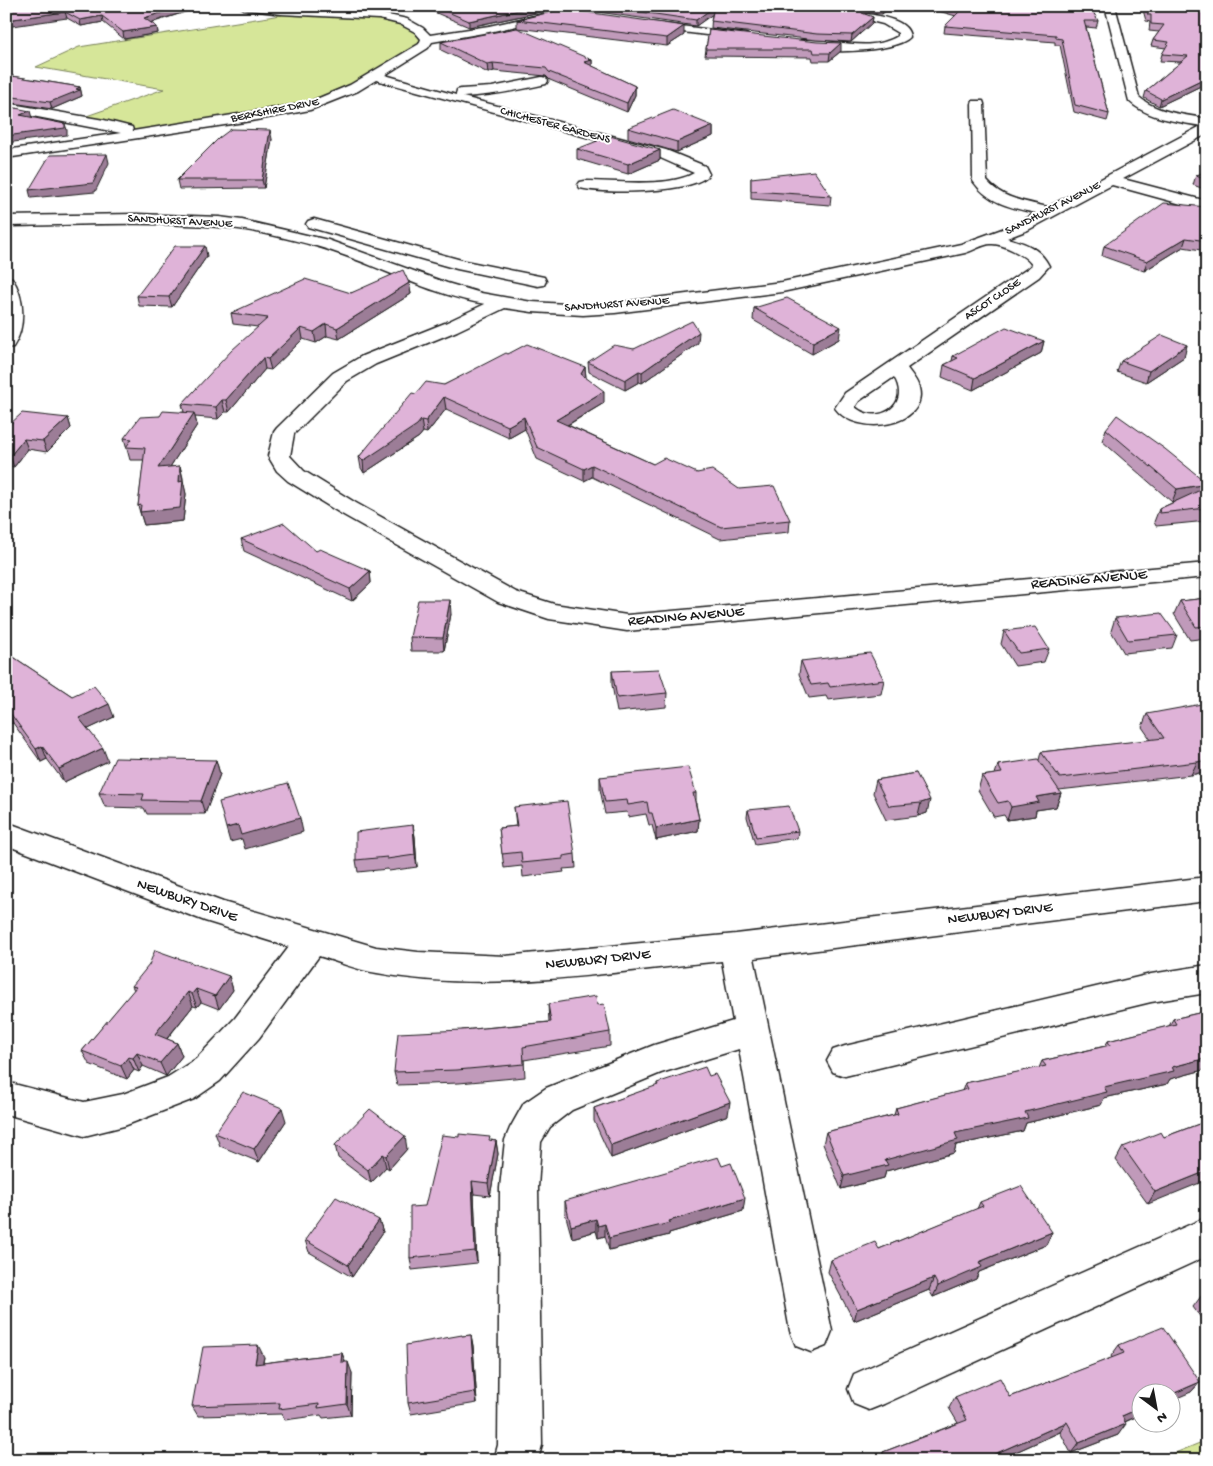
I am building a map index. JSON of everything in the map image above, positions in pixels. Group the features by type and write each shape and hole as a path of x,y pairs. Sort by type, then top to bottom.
{"street":[{"path":"244,6 386,17 403,21 427,39 475,32 564,12"},
{"path":"1110,6 1133,98 1137,103 1152,110 1207,123"},
{"path":"791,42 867,47 899,42 904,37 904,32 899,26 887,21 867,17"},
{"path":"635,24 757,38"},
{"name":"BERKSHIRE DRIVE","path":"6,154 295,110 325,101 376,76 424,46 427,39"},
{"name":"CHICHESTER GARDENS","path":"376,76 427,92 661,153 695,166 700,169 702,174 689,180 664,184 585,185"},
{"path":"427,92 481,93 542,81"},
{"path":"978,104 980,181 983,186 1006,200 1050,212"},
{"path":"6,107 124,128 133,135"},
{"name":"SANDHURST AVENUE","path":"6,221 137,219 219,222 242,225 322,243 441,286 501,303 583,310 691,300 792,285 956,250 993,239 1022,227 1207,128"},
{"path":"1111,180 1207,206"},
{"path":"6,215 48,209 132,204 213,208 260,213"},
{"path":"300,220 463,265 538,281"},
{"path":"822,264 942,242 990,227 1022,227"},
{"name":"ASCOT CLOSE","path":"896,366 1041,266 1037,257 1033,254 993,239"},
{"path":"6,282 13,296 12,329 6,342"},
{"name":"READING AVENUE","path":"501,303 451,327 369,360 340,377 284,432 279,456 285,466 296,476 348,508 507,596 549,611 580,618 627,624 1207,570"},
{"name":"NEWBURY DRIVE","path":"6,833 216,912 376,960 418,965 504,969 736,947 1207,889"},
{"path":"6,1098 84,1118 124,1110 181,1088 208,1070 247,1028 311,942"},
{"path":"736,947 811,1331"},
{"path":"845,1061 1141,990 1207,979"},
{"path":"516,1460 520,1444 519,1188 524,1140 537,1115 559,1099 654,1060 753,1030"},
{"path":"869,1389 1207,1236"}],"green space":[{"path":"291,11 378,15 419,29 424,46 326,101 134,135 78,119 164,89 36,67 79,47 281,15"},
{"path":"1207,1440 1207,1460 1158,1460"}],"building":[{"path":"6,6 183,6 144,18 157,27 123,32 102,16 80,20 65,12 6,20"},
{"path":"434,6 538,6 469,21"},
{"path":"601,6 870,6 862,8 862,13 873,17 852,35 817,34 711,21 714,7 696,20"},
{"path":"945,6 1090,6 1098,21 1084,21 1109,114 1075,105 1062,39 1056,38 1056,35 945,26 961,10"},
{"path":"1146,6 1207,6 1207,77 1161,99 1146,91 1188,56 1162,54 1169,42 1153,40 1164,25 1151,24 1151,15 1148,15"},
{"path":"564,9 684,26 667,38 517,20"},
{"path":"517,28 592,60 584,62 635,86 627,103 549,72 546,68 487,64 441,42"},
{"path":"709,30 841,43 830,53 814,53 813,49 706,49"},
{"path":"6,75 80,87 76,89 80,90 50,102 6,96"},
{"path":"6,106 30,111 20,115 65,124 65,128 6,136"},
{"path":"673,110 713,126 677,142 628,128"},
{"path":"231,129 270,130 262,180 177,180 219,138"},
{"path":"610,136 660,150 628,164 577,149"},
{"path":"107,154 93,183 29,190 50,155"},
{"path":"814,171 831,196 751,191 751,178"},
{"path":"1207,172 1207,179 1196,175"},
{"path":"1164,203 1207,207 1207,241 1186,238 1147,261 1104,246"},
{"path":"175,246 205,246 169,297 137,296"},
{"path":"403,270 409,283 337,328 326,324 314,332 301,328 268,359 263,358 226,400 222,400 216,407 182,404 232,350 268,318 231,313 305,279 351,293"},
{"path":"787,298 841,327 813,342 754,308"},
{"path":"692,321 699,332 642,372 639,371 625,380 588,362 614,345 634,349"},
{"path":"1006,327 1044,341 975,378 944,365 958,358 953,356"},
{"path":"1162,335 1187,345 1149,371 1121,361"},
{"path":"527,344 585,367 581,374 604,391 556,420 653,464 664,458 697,473 712,470 739,489 774,486 790,520 721,527 592,465 584,469 537,447 524,417 508,426 444,397 426,421 421,420 417,425 363,461 359,457 412,393 416,394 426,382 444,385"},
{"path":"163,411 194,413 158,468 180,466 179,482 183,481 180,508 140,512 141,505 138,506 145,448 126,447 132,439 124,438 140,417 160,416"},
{"path":"22,413 68,418 43,441 24,439 10,456 6,456 6,425 8,426"},
{"path":"1117,415 1165,449 1207,484 1177,489 1106,429"},
{"path":"1207,487 1207,508 1160,513 1159,509"},
{"path":"284,523 316,551 320,549 370,571 350,589 241,539"},
{"path":"1207,598 1207,626 1196,627 1180,601"},
{"path":"418,600 450,600 443,638 410,637"},
{"path":"1161,613 1177,635 1128,640 1115,618"},
{"path":"1035,627 1049,649 1019,653 1004,631"},
{"path":"6,652 72,696 94,686 109,704 79,718 103,748 59,769 42,746 36,749 8,710 6,711"},
{"path":"870,653 884,680 830,687 828,683 811,685 801,661"},
{"path":"659,669 667,693 617,698 612,671"},
{"path":"1207,703 1207,760 1060,778 1041,752 1164,738 1147,714"},
{"path":"115,758 216,760 201,801 142,800 144,794 99,793"},
{"path":"1038,759 1061,793 1036,797 1039,802 1011,807 1008,801 998,803 982,776 1002,773 998,765"},
{"path":"688,767 696,793 693,793 699,819 656,828 652,813 649,813 647,802 628,805 627,800 605,802 600,777"},
{"path":"916,773 930,800 921,803 889,806 876,780"},
{"path":"288,783 300,818 241,835 238,825 226,828 219,802"},
{"path":"567,801 575,854 563,856 563,859 522,863 521,852 502,854 499,828 517,826 514,807"},
{"path":"789,806 798,831 756,837 748,810"},
{"path":"413,825 415,855 387,859 387,857 356,860 356,832"},
{"path":"155,950 229,976 215,996 196,989 192,994 188,992 155,1034 177,1043 160,1063 137,1053 133,1058 128,1057 121,1066 82,1051 136,987 132,986 149,965"},
{"path":"596,996 597,1005 604,1004 610,1032 523,1047 524,1064 457,1070 394,1072 398,1033 462,1030 551,1022 548,1004"},
{"path":"1207,1011 1207,1058 1172,1067 1174,1071 1104,1087 1107,1092 1025,1112 1028,1118 955,1133 958,1140 885,1160 888,1165 844,1176 826,1132 898,1114 896,1108 968,1089 965,1083 1046,1066 1042,1061 1110,1045 1108,1041 1176,1024 1173,1019"},
{"path":"705,1067 709,1076 715,1074 730,1102 611,1145 594,1108 658,1085 657,1083"},
{"path":"243,1092 282,1108 254,1149 215,1133"},
{"path":"370,1109 405,1136 386,1156 383,1154 368,1170 335,1145"},
{"path":"1207,1121 1207,1171 1155,1192 1123,1147 1161,1132 1164,1137"},
{"path":"459,1134 490,1137 489,1140 496,1141 488,1183 472,1181 475,1251 410,1258 410,1207 425,1206 442,1135 459,1137"},
{"path":"718,1157 722,1166 731,1163 745,1198 669,1221 670,1223 609,1238 605,1224 598,1226 596,1219 571,1226 565,1201"},
{"path":"1021,1186 1052,1232 979,1262 982,1267 938,1286 934,1278 857,1309 831,1260 875,1242 879,1249 983,1206 980,1202"},
{"path":"336,1197 379,1220 348,1265 305,1240"},
{"path":"1207,1293 1207,1302 1202,1295"},
{"path":"1163,1327 1200,1382 1180,1391 1180,1384 1130,1384 1130,1412 1122,1416 1126,1424 1079,1443 1067,1422 981,1460 887,1460 883,1452 967,1420 955,1397 1000,1378 1010,1397 1124,1353 1119,1345"},
{"path":"471,1335 475,1392 408,1403 406,1345"},
{"path":"258,1345 255,1364 342,1353 341,1362 348,1362 347,1404 318,1408 319,1404 279,1409 280,1403 192,1406 203,1347"}]}
